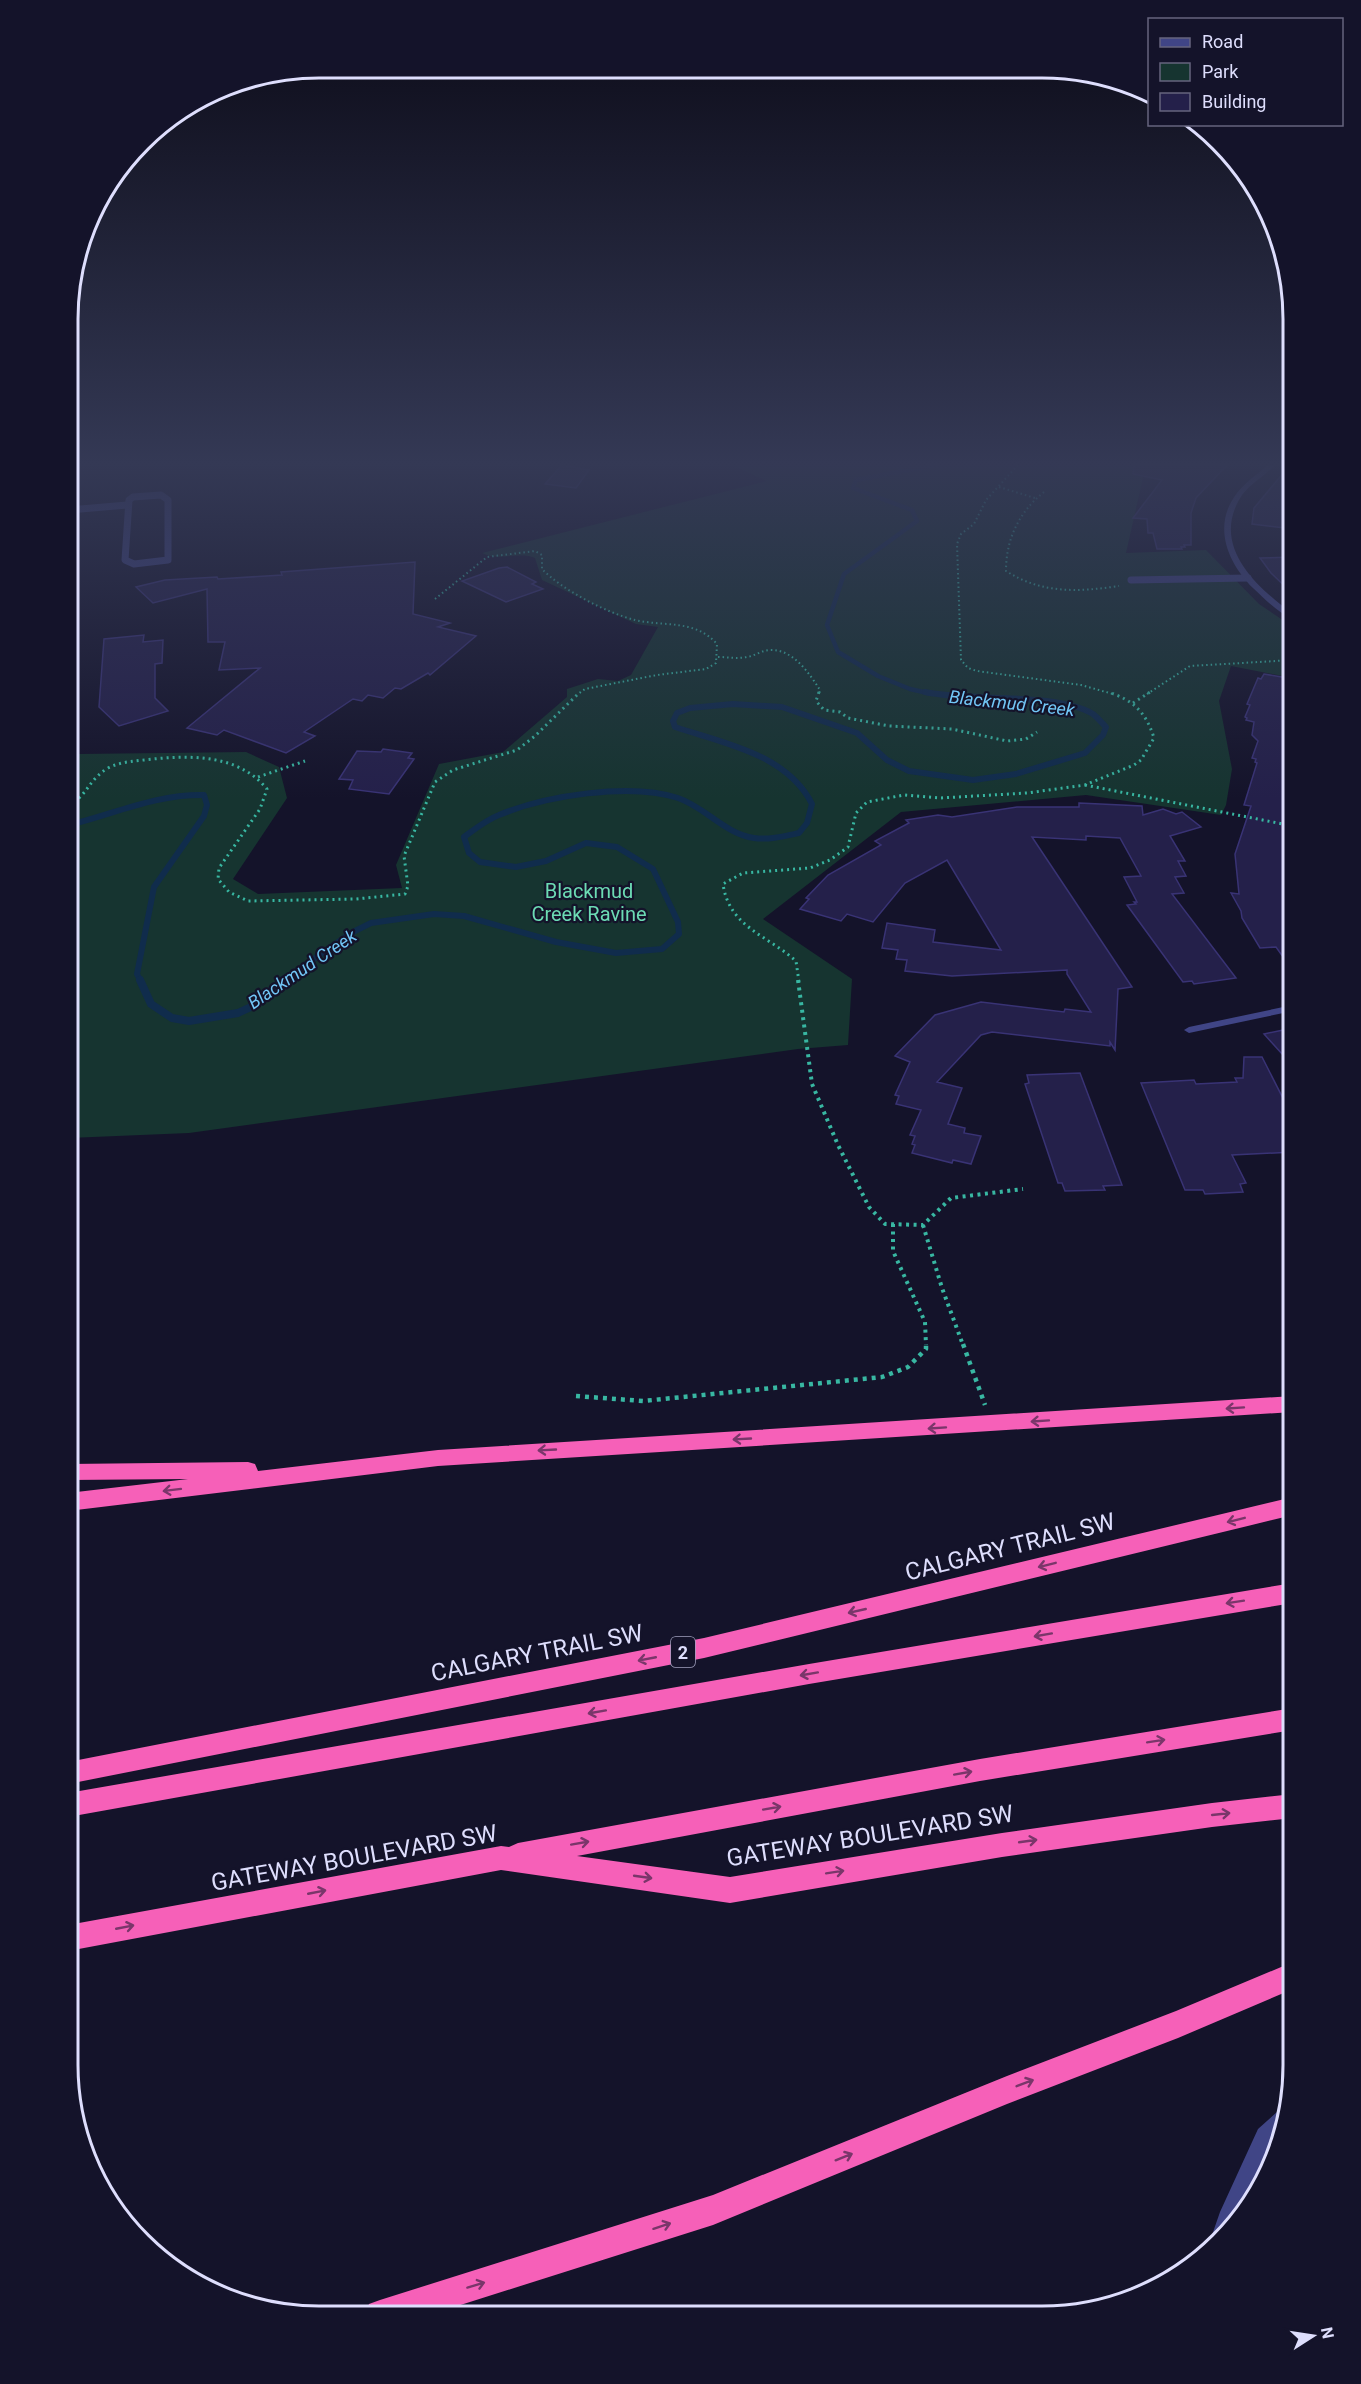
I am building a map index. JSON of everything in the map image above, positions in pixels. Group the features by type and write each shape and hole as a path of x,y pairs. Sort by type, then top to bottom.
{"highway":[{"path":"78,1501 355,1467 534,1451 1283,1405"},
{"path":"78,1472 355,1467"},
{"name":"CALGARY TRAIL SW","path":"78,1771 704,1648 1283,1508"},
{"path":"78,1803 809,1674 1283,1595"},
{"path":"501,1857 980,1770 1283,1721"},
{"name":"GATEWAY BOULEVARD SW","path":"78,1936 501,1857 730,1890 1002,1845 1283,1807"},
{"path":"406,2306 713,2210 1007,2090 1178,2024 1283,1979"}],"street":[{"path":"1248,578 1283,610"},
{"path":"1189,1030 1283,1010"},
{"path":"1228,2218 1265,2136 1275,2127"}],"lane":[{"path":"1131,580 1248,578"}],"path":[{"path":"435,599 463,576"},
{"path":"78,800 92,779 123,762 206,756 257,777 266,785 267,795 260,809 219,868 218,879 229,892 248,901 356,899 405,894 409,890 409,882 403,865 404,856 435,782 441,777 454,770 499,759 519,749 585,689 657,675 706,669 716,663 717,644 703,630 626,617 553,581 549,576"},
{"path":"958,576 960,646 964,664 977,671 1097,689 1133,703 1146,716 1154,738 1141,760 1085,785 1027,793 940,798 904,795 867,802 856,813 848,847 830,860 810,868 743,873 723,884 731,913 737,921 774,942 796,961 812,1084 838,1145 870,1207 885,1224 923,1225 951,1198 1023,1189"},
{"path":"1013,576 1022,583 1041,589 1074,591 1125,585 1139,579"},
{"path":"718,657 746,657 771,650 782,652 795,661 815,682 820,690 816,702 818,706 824,710 840,712 848,718 889,726 959,730 972,735 1007,741 1026,739 1037,732"},
{"path":"1133,703 1190,666 1283,660"},
{"path":"257,777 304,761"},
{"path":"1085,785 1283,824"},
{"path":"576,1396 643,1401 882,1377 908,1367 926,1349 925,1322 893,1251 893,1224"},
{"path":"923,1225 945,1299 980,1394 995,1424"}],"green space":[{"name":"Blackmud Creek Ravine","path":"541,576 1232,576 1259,604 1283,620 1283,676 1231,666 1219,701 1232,769 1226,805 1221,815 1086,795 901,812 763,919 852,979 848,1045 798,1049 189,1133 78,1138 78,754 246,752 279,767 287,798 233,879 258,894 402,888 396,865 439,764 503,752 567,697 567,689 598,679 618,681 631,675 658,627 636,624 542,580"}],"building":[{"path":"262,576 414,576 413,614 450,623 438,627 476,636 430,675 428,673 401,689 395,688 383,698 368,695 362,701 353,699 304,732 315,736 286,753 224,730 217,735 187,728 260,668 219,670 225,642 208,642 207,589 153,603 136,587 165,580 217,577 218,579"},
{"path":"476,576 525,576 536,582 532,584 543,589 506,602 462,581"},
{"path":"1274,576 1283,576 1283,584"},
{"path":"144,635 143,642 163,640 162,663 155,664 155,698 168,711 119,726 99,707 104,639"},
{"path":"1264,674 1283,677 1283,957 1276,947 1260,948 1242,918 1241,911 1231,893 1239,894 1235,854 1251,806 1244,805 1257,763 1256,759 1252,758 1258,741 1252,735 1254,722 1246,720 1245,717 1250,705 1247,704 1258,678 1261,679"},
{"path":"383,749 412,753 408,758 414,759 389,794 349,789 353,780 339,779 357,751 381,752"},
{"path":"1079,803 1142,806 1143,815 1163,809 1176,814 1182,812 1201,827 1170,836 1185,861 1178,861 1186,876 1175,877 1184,893 1172,894 1236,978 1194,984 1192,981 1183,982 1127,905 1137,902 1124,877 1141,876 1120,838 1086,836 1086,840 1032,837 1132,987 1118,989 1115,1050 1110,1042 1110,1046 992,1032 981,1035 937,1082 962,1088 948,1124 965,1128 964,1133 981,1136 971,1164 953,1160 952,1163 912,1153 915,1136 910,1135 921,1110 896,1104 899,1096 895,1095 910,1062 895,1056 935,1015 981,1002 1064,1012 1065,1009 1091,1012 1067,974 1067,970 952,976 905,971 907,960 896,959 898,950 882,948 887,923 935,930 933,942 1001,950 947,860 905,883 873,922 847,914 841,921 800,909 809,899 806,898 828,875 881,845 875,841 909,823 906,820 938,815 952,817 1017,807 1079,807"},
{"path":"1283,1030 1283,1055 1264,1034"},
{"path":"1244,1057 1262,1057 1283,1098 1283,1152 1232,1155 1246,1183 1240,1184 1243,1192 1205,1194 1203,1190 1185,1190 1141,1083 1194,1080 1196,1084 1237,1082 1235,1078 1243,1078"},
{"path":"1080,1073 1122,1185 1103,1186 1105,1190 1065,1191 1062,1183 1058,1183 1025,1084 1029,1083 1027,1075"}],"waterway":[{"name":"Blackmud Creek","path":"843,576 827,625 838,652 878,676 910,689 932,694"},
{"name":"Blackmud Creek","path":"281,982 351,933 371,923 434,914 464,916 556,942 616,953 662,949 679,934 678,922 653,869 617,847 586,843 546,861 516,867 480,862 469,853 464,837 490,819 518,808 563,797 612,791 658,793 678,798 744,836 771,838 799,833 807,823 812,804 801,787 787,773 752,753 675,727 673,721 677,713 690,708 733,704 782,707 857,733 887,760 909,771 973,780 1016,774 1085,753 1103,735 1106,727 1093,714 1077,707 1058,703 925,692"},
{"name":"Blackmud Creek","path":"78,822 152,801 204,795 207,805 204,816 154,887 137,974 140,980"},
{"name":"Blackmud Creek","path":"140,980 151,1004 172,1018 189,1021 238,1013 253,1006 283,980"}]}
